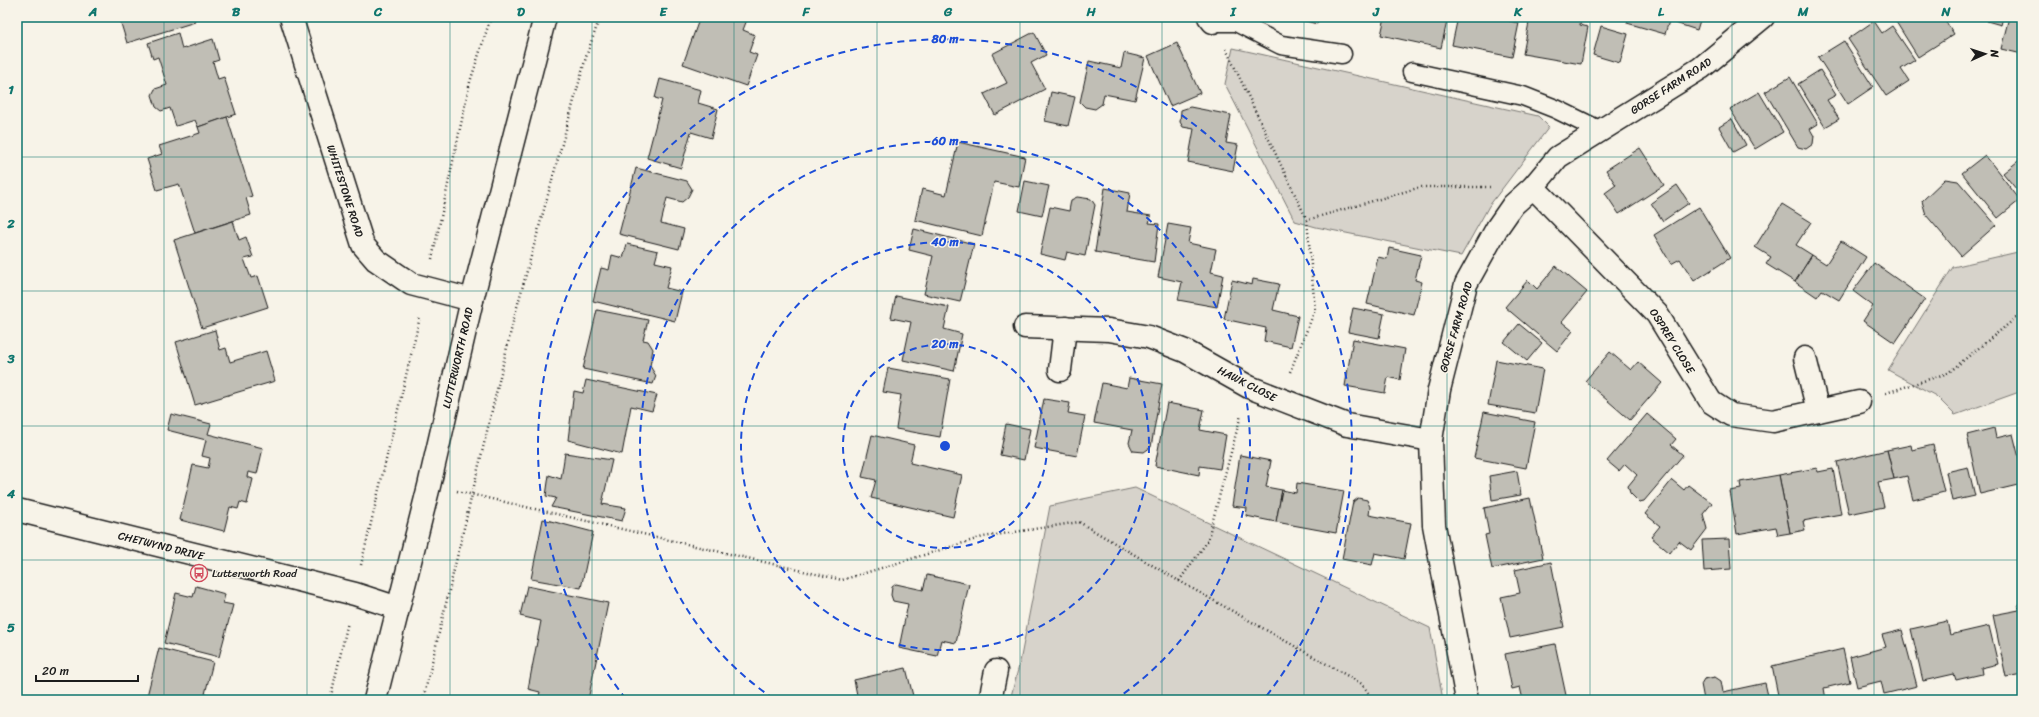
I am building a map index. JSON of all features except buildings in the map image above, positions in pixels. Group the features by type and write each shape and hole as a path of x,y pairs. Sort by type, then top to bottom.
{"street":[{"name":"WHITESTONE ROAD","path":"291,17 334,158 363,245 376,260 411,284 472,300"},
{"name":"LUTTERWORTH ROAD","path":"375,700 429,486 472,300 545,17"},
{"name":"GORSE FARM ROAD","path":"1467,700 1434,525 1431,440 1439,390 1466,284 1501,222 1513,205 1532,187 1558,157 1701,68 1763,17"},
{"name":"OSPREY CLOSE","path":"1532,187 1657,314 1711,402 1731,415 1774,421 1859,402"},
{"name":"HAWK CLOSE","path":"1025,327 1109,330 1149,337 1185,351 1249,387 1278,400 1347,425 1431,440"},
{"path":"1060,370 1065,328"},
{"path":"1805,358 1818,411"},
{"name":"CHETWYND DRIVE","path":"17,510 354,594 398,608"},
{"path":"990,700 996,671"}],"lane":[{"path":"1211,19 1236,22 1281,45 1342,54"},
{"path":"1412,72 1523,96 1556,109 1600,130"}],"path":[{"path":"330,700 426,288 470,82 491,17"},
{"path":"423,700 471,493 514,318 586,57 600,17"},
{"path":"1211,19 1307,220 1315,310 1278,400"},
{"path":"1307,220 1421,187 1532,187"},
{"path":"1859,402 1948,373 2022,313"},
{"path":"1179,581 1207,542 1249,387"},
{"path":"429,486 471,493 842,580 983,538 1079,522 1179,581 1362,684 1373,700"}],"shaded area":[{"path":"1233,48 1538,116 1549,127 1489,206 1461,256 1316,227 1295,221 1225,84"},
{"path":"2022,251 2022,391 1955,415 1936,396 1888,370 1953,267"},
{"path":"1135,488 1430,628 1443,700 1010,700 1020,662 1050,506"}],"place":[{"name":"Lutterworth Road","path":"199,573"}]}
